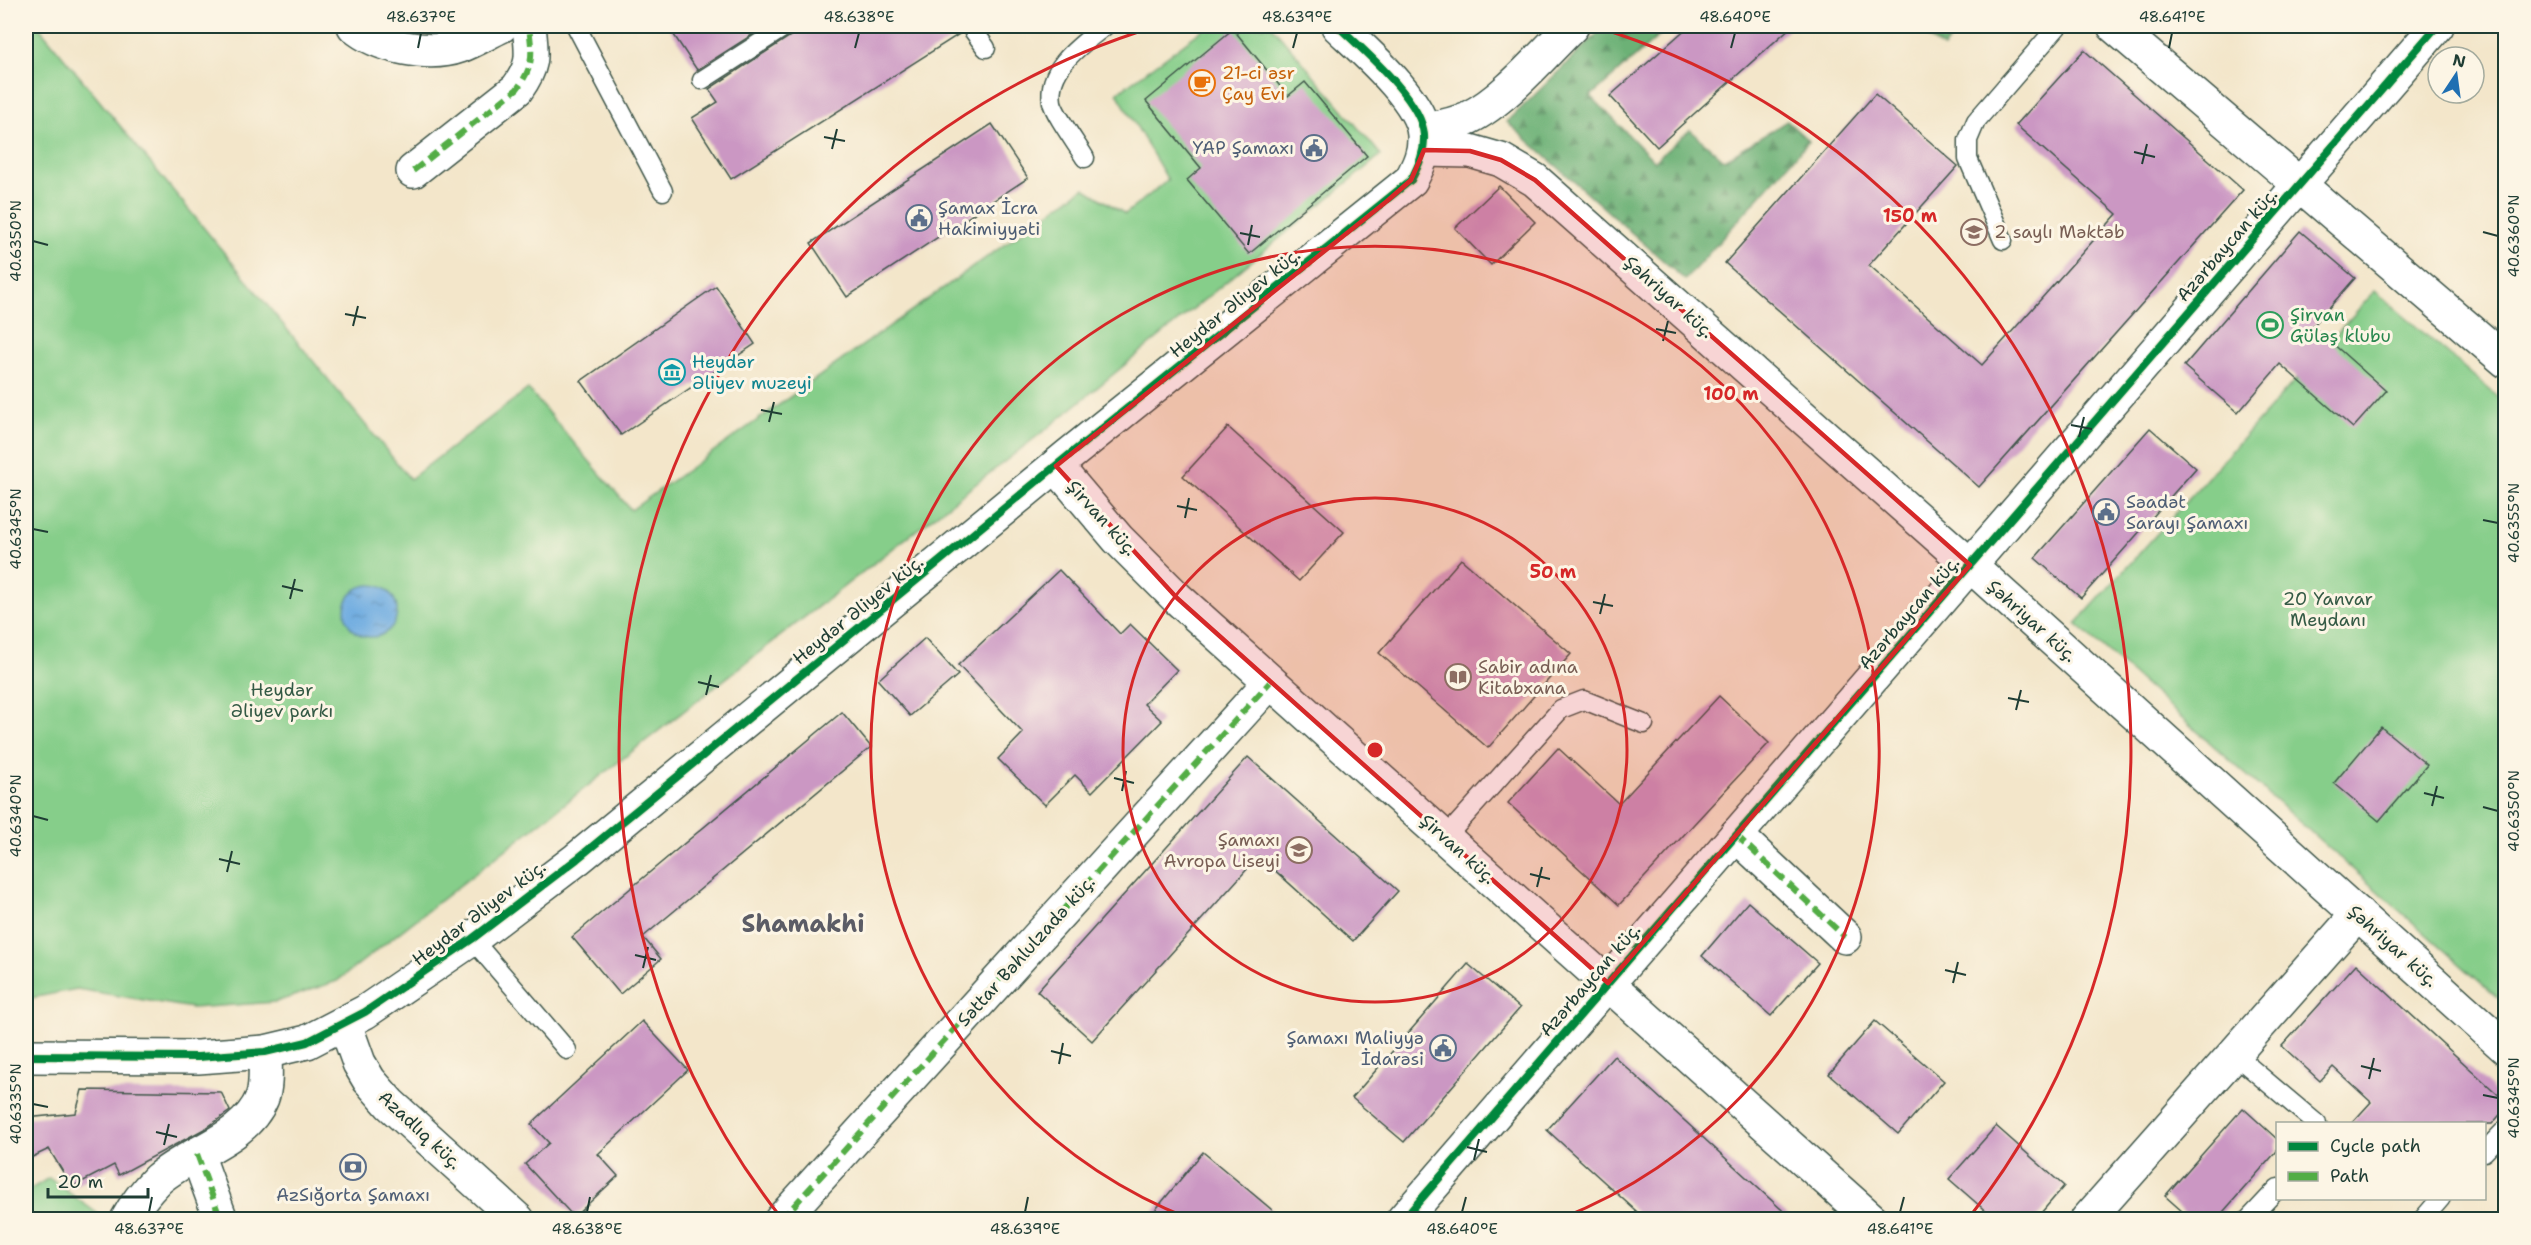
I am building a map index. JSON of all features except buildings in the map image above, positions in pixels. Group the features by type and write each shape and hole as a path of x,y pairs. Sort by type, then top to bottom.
{"street":[{"path":"354,26 388,44 418,51 458,47 501,26"},
{"path":"413,171 518,89 529,73 532,56 530,26"},
{"path":"1338,26 1399,86 1416,112 1424,139 1446,126 1469,118 1486,106 1572,26"},
{"path":"2114,26 2505,361"},
{"name":"Azərbaycan küç.","path":"1403,1220 2437,26"},
{"name":"Heydər Əliyev küç.","path":"26,1056 198,1057 265,1052 307,1042 345,1024 403,988 577,859 1056,466 1387,201 1411,180 1421,162 1424,139"},
{"name":"Şəhriyar küç.","path":"1424,139 1501,160 1535,180 1970,565 2505,1048"},
{"name":"Şirvan küç.","path":"1056,466 1118,539 1177,598 1872,1220"},
{"name":"Səttar Bəhlulzadə küç.","path":"781,1220 1270,682"},
{"path":"1736,835 1845,937"},
{"path":"2087,1220 2358,914"},
{"name":"Azadlıq küç.","path":"345,1024 360,1064 369,1080 390,1104 518,1220"},
{"path":"128,1220 146,1192 159,1179 234,1132 253,1113 262,1097 265,1052"},
{"path":"26,1073 89,1056"},
{"path":"197,1154 221,1220"}],"lane":[{"path":"576,26 663,191"},
{"path":"702,80 786,26"},
{"path":"970,26 986,48"},
{"path":"1085,158 1052,103 1053,80 1072,52 1105,26"},
{"path":"2003,240 1968,159 1968,140 1976,121 2058,26"},
{"path":"1445,838 1561,709 1584,700 1644,724"},
{"path":"472,939 567,1050"},
{"path":"2234,1054 2315,1122"},
{"path":"2486,1150 2505,1129"},
{"path":"2248,1220 2276,1189"},
{"path":"2422,1220 2440,1200"}],"highlighted area":[{"path":"1424,150 1470,151 1501,160 1535,180 1970,565 1608,983 1177,598 1056,466 1387,201 1411,180"}],"green space":[{"name":"Heydər Əliyev parkı","path":"26,26 38,26 410,479 528,389 631,510 1084,188 1125,214 1168,180 1117,93 1208,26 1272,26 1381,155 1049,427 337,981 276,1002 192,1008 77,989 26,999"},
{"path":"1605,26 1670,26 1591,96 1654,161 1690,130 1724,160 1787,121 1809,141 1685,280 1507,122"},
{"path":"1913,26 1963,26 1943,48"},
{"name":"20 Yanvar Meydanı","path":"2375,291 2505,403 2505,1004 2076,624"},
{"path":"49,1178 98,1214 96,1219 26,1219 26,1192"}],"water":[{"path":"366,585 376,585 385,589 393,597 397,611 393,625 385,633 376,637 366,637 357,633 349,625 345,616 345,606 349,597 357,589"}],"marked path":[{"path":"413,171 517,89 527,73 531,59 529,26"},
{"path":"781,1220 1270,682"},
{"path":"1736,835 1845,937"},
{"path":"197,1154 221,1220"}],"cycle path":[{"path":"26,1056 198,1057 265,1052 307,1042 365,1012 472,939 577,859 1069,455 1411,180 1424,147 1421,121 1403,91 1390,76 1338,26"},
{"path":"1403,1220 2437,26"}],"place":[{"name":"21-ci əsr Çay Evi","path":"1202,83"},
{"name":"YAP Şamaxı","path":"1314,148"},
{"name":"Şamax İcra Hakimiyyəti","path":"919,218"},
{"name":"2 saylı Məktəb","path":"1974,232"},
{"name":"Şirvan Güləş klubu","path":"2270,325"},
{"name":"Heydər Əliyev muzeyi","path":"672,372"},
{"name":"Səadət Sarayı Şamaxı","path":"2106,512"},
{"name":"Sabir adına Kitabxana","path":"1458,677"},
{"name":"Şamaxı Avropa Liseyi","path":"1299,850"},
{"name":"Şamaxı Maliyyə İdarəsi","path":"1443,1048"},
{"name":"AzSığorta Şamaxı","path":"353,1167"}],"district":[{"name":"Shamakhi","path":"803,924"}]}
